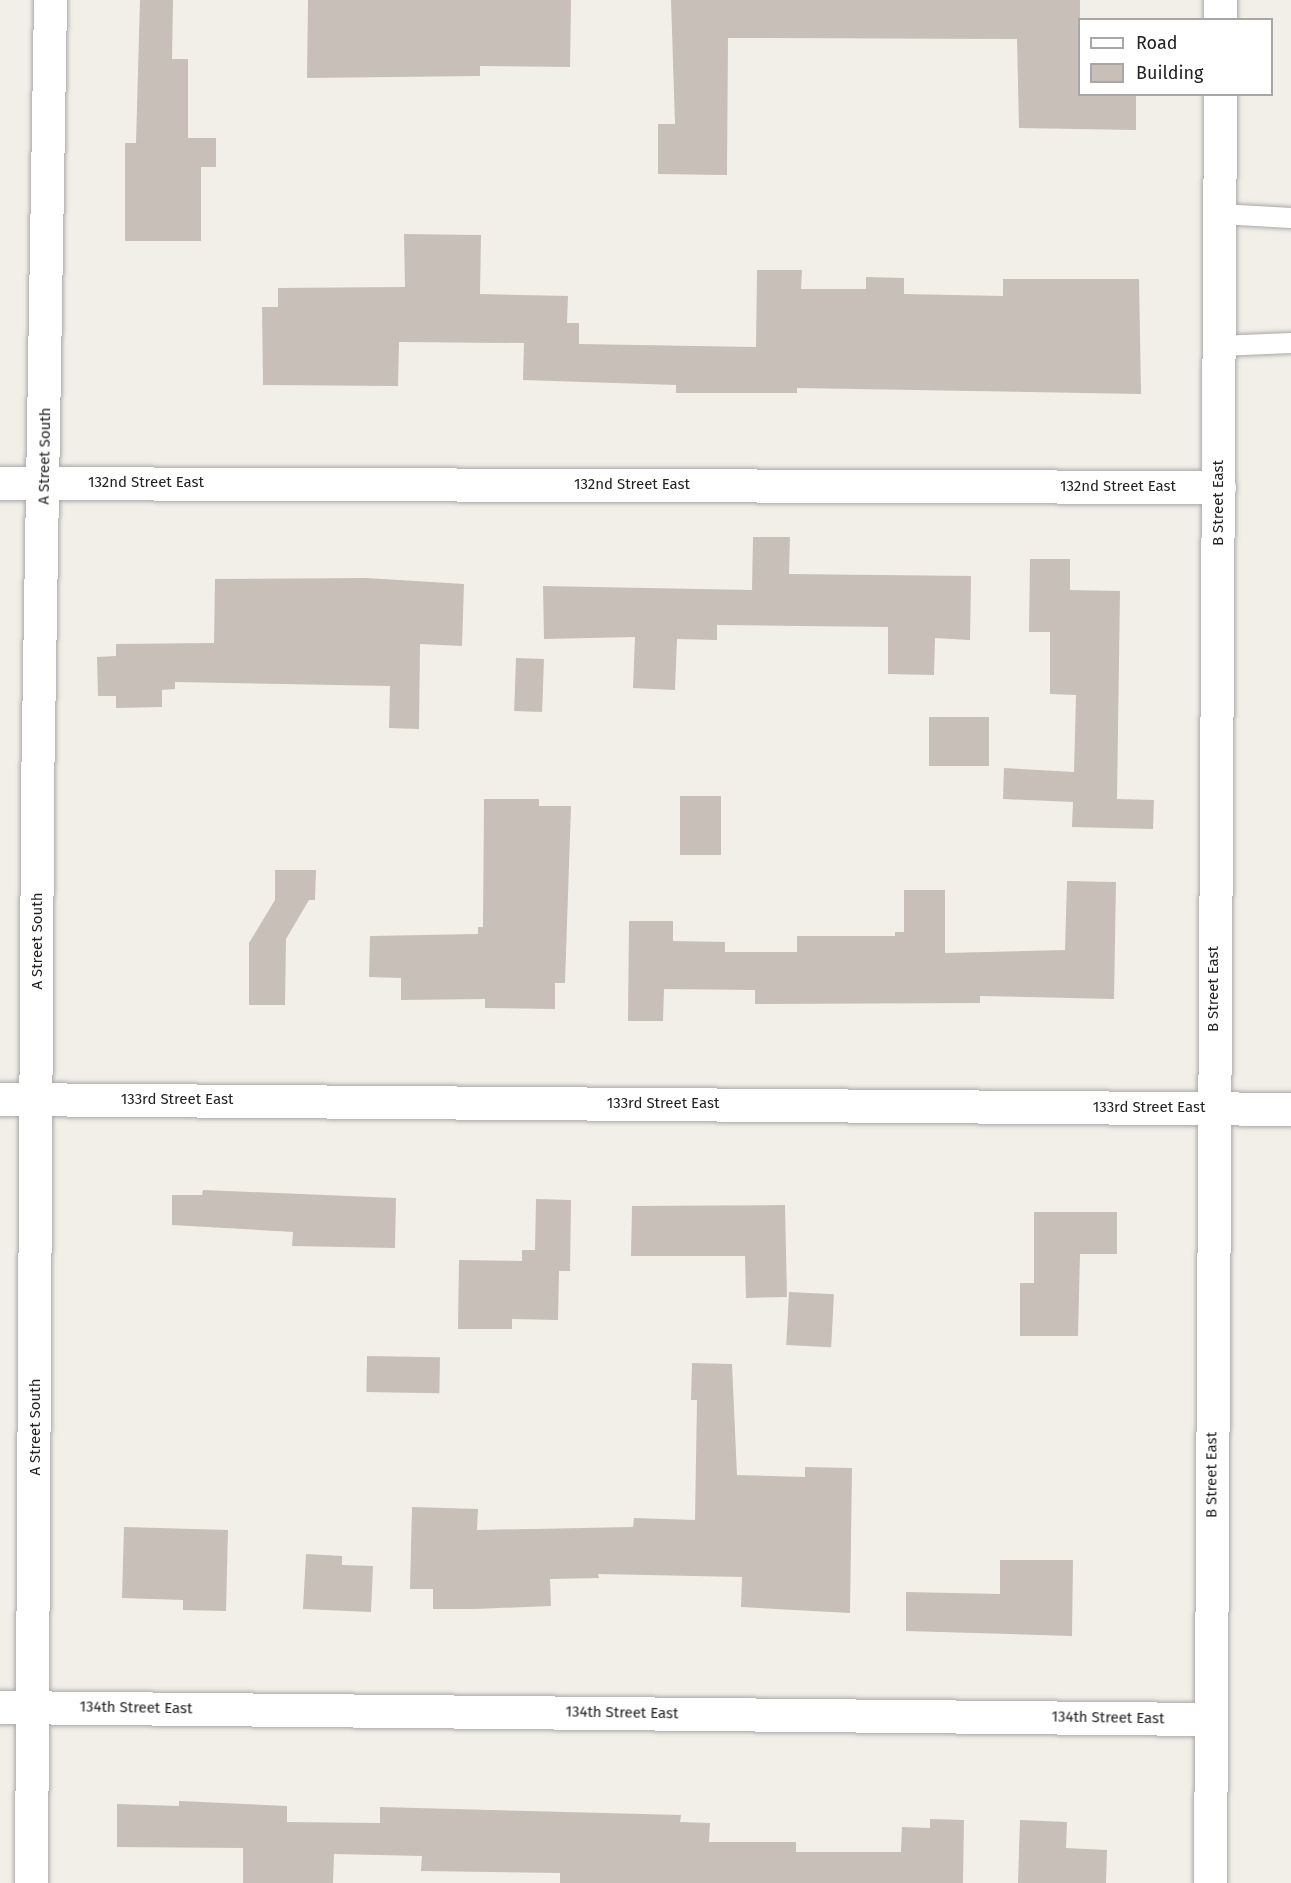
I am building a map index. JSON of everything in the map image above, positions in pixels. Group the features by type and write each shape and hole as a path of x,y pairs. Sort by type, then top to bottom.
{"street":[{"name":"A Street South","path":"31,1883 34,1099 45,483 50,0"},
{"path":"1220,0 1220,18"},
{"name":"B Street East","path":"1210,1883 1220,96"},
{"name":"132nd Street East","path":"0,483 1219,487"},
{"name":"133rd Street East","path":"0,1099 1291,1109"},
{"name":"134th Street East","path":"0,1707 1211,1719"}],"lane":[{"path":"1220,214 1291,218"},
{"path":"1219,346 1291,343"}],"building":[{"path":"140,0 173,0 172,59 188,59 188,138 216,138 216,167 201,167 201,241 125,241 125,143 136,143"},
{"path":"308,0 571,0 570,67 480,66 480,76 307,78"},
{"path":"671,0 1080,0 1078,96 1136,96 1136,130 1019,128 1017,39 728,38 727,175 658,174 658,124 675,124"},
{"path":"404,234 481,235 480,294 568,296 567,323 579,323 579,344 756,347 757,270 802,270 801,289 866,289 866,277 904,278 904,294 1003,296 1003,279 1139,279 1141,394 797,388 797,393 676,393 676,385 523,380 524,343 399,342 398,386 263,385 262,307 278,307 278,288 405,287"},
{"path":"753,537 790,537 789,574 971,576 970,640 935,638 934,675 888,674 888,627 717,625 717,640 677,639 675,690 633,688 635,637 544,639 543,586 752,590"},
{"path":"1030,559 1070,559 1070,590 1120,591 1117,799 1154,800 1153,829 1072,827 1073,802 1003,799 1004,768 1074,772 1076,695 1050,694 1050,632 1029,632"},
{"path":"366,578 464,584 462,646 420,644 419,729 389,728 390,686 175,682 175,689 162,690 162,707 116,708 116,696 98,696 97,657 116,656 116,644 214,643 215,579"},
{"path":"516,658 544,659 542,712 514,711"},
{"path":"929,717 989,717 989,766 929,766"},
{"path":"680,796 721,796 721,855 680,855"},
{"path":"484,799 539,799 539,806 571,806 565,983 555,983 555,1009 485,1008 485,999 401,1000 401,978 369,977 370,936 478,934 478,927 483,927"},
{"path":"275,870 316,870 315,900 309,900 286,939 285,1005 249,1005 249,943 275,900"},
{"path":"1067,881 1116,882 1114,999 980,996 980,1003 755,1004 755,990 664,989 663,1021 628,1021 629,921 673,921 673,941 725,942 725,952 797,952 797,936 895,936 895,932 904,932 904,890 945,890 945,953 1065,950"},
{"path":"203,1190 396,1198 395,1248 292,1246 293,1232 172,1225 172,1195 202,1195"},
{"path":"536,1199 571,1200 570,1271 559,1271 558,1320 512,1319 512,1329 458,1329 459,1260 522,1261 522,1250 535,1250"},
{"path":"785,1205 787,1297 746,1298 745,1256 631,1256 632,1206"},
{"path":"1034,1212 1117,1212 1117,1254 1080,1254 1078,1336 1020,1336 1020,1283 1034,1283"},
{"path":"789,1292 834,1294 831,1347 786,1345"},
{"path":"367,1356 440,1357 439,1393 366,1392"},
{"path":"692,1363 732,1364 737,1475 805,1477 805,1467 852,1468 850,1613 741,1607 742,1577 598,1574 599,1578 550,1579 551,1606 475,1609 433,1609 433,1589 410,1589 412,1507 478,1509 477,1530 633,1527 634,1518 695,1520 697,1400 691,1400"},
{"path":"124,1527 228,1530 226,1611 183,1610 183,1600 122,1598"},
{"path":"306,1554 342,1556 342,1565 373,1566 371,1612 303,1609"},
{"path":"1000,1560 1073,1560 1072,1636 906,1631 906,1592 1000,1594"},
{"path":"179,1801 287,1806 287,1822 380,1823 380,1807 681,1815 680,1822 710,1823 709,1842 796,1842 796,1852 901,1852 902,1827 930,1828 930,1819 964,1820 963,1883 560,1883 560,1873 421,1871 422,1856 334,1854 333,1883 243,1883 243,1848 117,1847 117,1804 179,1806"},
{"path":"1020,1820 1067,1822 1066,1848 1107,1850 1106,1883 1018,1883"}]}
